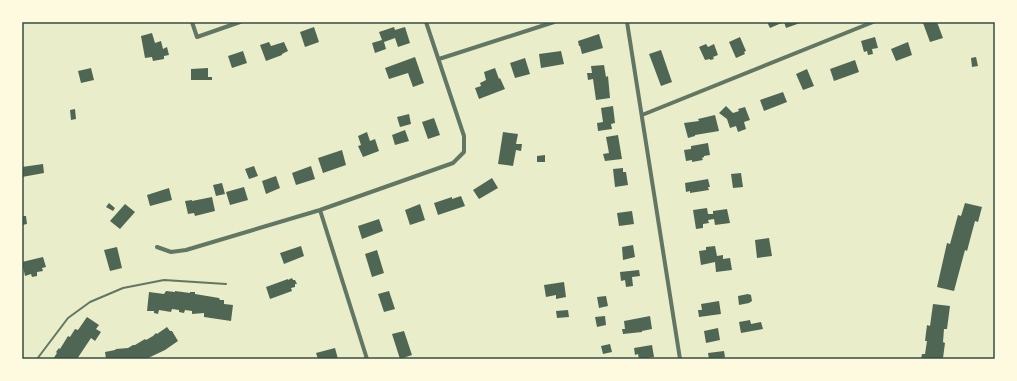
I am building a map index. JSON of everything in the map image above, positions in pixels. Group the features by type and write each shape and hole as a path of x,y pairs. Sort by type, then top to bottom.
{"street":[{"path":"192,22 197,37 240,22"},
{"path":"157,247 171,252 186,250 320,210 453,163 464,152 464,136 426,22"},
{"path":"439,59 554,22"},
{"path":"627,22 680,359"},
{"path":"642,115 873,22"},
{"path":"320,210 367,359"}],"lane":[{"path":"37,359 68,318 90,302 123,288 164,280 226,284"}],"building":[{"path":"767,22 784,22 770,28"},
{"path":"784,22 803,22 786,28"},
{"path":"937,22 943,38 930,42 923,23"},
{"path":"314,27 319,42 305,47 300,32"},
{"path":"394,27 395,30 405,27 410,43 398,47 395,38 384,42 386,49 375,53 372,43 382,40 379,32"},
{"path":"152,33 155,43 161,41 163,49 167,47 169,55 164,56 164,59 153,61 152,57 145,58 141,36"},
{"path":"599,34 603,48 582,54 578,41"},
{"path":"740,37 746,51 744,52 745,54 736,58 729,42"},
{"path":"875,37 878,48 872,49 873,54 868,55 867,51 864,52 861,41"},
{"path":"269,42 271,46 284,42 288,51 266,61 260,45"},
{"path":"908,42 912,55 896,61 891,49"},
{"path":"706,44 708,47 714,44 718,55 713,57 714,59 705,60 699,47"},
{"path":"661,50 672,82 661,86 649,54"},
{"path":"243,51 247,63 232,68 228,56"},
{"path":"561,51 564,64 541,68 539,54"},
{"path":"415,57 424,83 413,87 408,73 389,79 385,68"},
{"path":"976,57 978,66 972,67 971,58"},
{"path":"525,58 530,74 515,78 510,63"},
{"path":"855,60 859,72 834,81 830,69"},
{"path":"604,65 606,77 608,76 610,98 596,100 593,79 588,80 587,73 592,73 591,66"},
{"path":"91,68 94,80 81,83 78,71"},
{"path":"208,68 208,77 212,77 212,80 191,80 191,69"},
{"path":"495,68 505,89 479,99 475,88 481,86 480,83 486,80 484,72"},
{"path":"807,69 814,86 803,90 796,74"},
{"path":"783,92 787,102 764,111 760,100"},
{"path":"613,106 615,123 611,124 612,129 598,131 597,123 603,122 601,108"},
{"path":"726,106 733,113 739,111 738,109 745,107 750,120 744,122 746,129 738,132 736,126 730,128 727,119 719,113"},
{"path":"75,109 76,119 71,120 70,110"},
{"path":"409,114 411,124 400,127 397,117"},
{"path":"715,115 719,131 695,135 688,138 684,123 699,121 698,119"},
{"path":"434,118 440,135 428,139 422,122"},
{"path":"405,130 409,141 395,145 392,135"},
{"path":"367,132 370,141 375,139 379,151 363,157 358,146 361,145 358,136"},
{"path":"503,132 518,134 516,144 522,144 521,151 516,150 513,166 498,164"},
{"path":"618,135 622,159 605,161 603,154 609,153 606,137"},
{"path":"708,143 710,155 704,156 702,158 703,160 692,162 692,160 686,161 684,150 691,149 691,146"},
{"path":"342,150 346,165 323,173 318,158"},
{"path":"545,155 545,162 537,162 537,156"},
{"path":"43,164 44,173 22,177 22,167"},
{"path":"254,166 258,176 249,179 245,169"},
{"path":"311,166 315,179 296,185 292,173"},
{"path":"623,168 623,172 626,172 628,185 615,187 613,169"},
{"path":"741,173 743,187 733,188 731,174"},
{"path":"276,176 280,188 266,194 262,181"},
{"path":"492,178 498,188 479,199 473,190"},
{"path":"708,179 710,187 708,187 709,190 690,193 690,191 686,192 685,183"},
{"path":"222,183 225,194 216,196 213,185"},
{"path":"244,187 248,200 230,205 226,192"},
{"path":"169,188 172,200 150,206 147,195"},
{"path":"461,196 465,206 438,215 434,203 452,197 452,199"},
{"path":"212,197 215,211 195,216 194,213 188,214 185,201"},
{"path":"109,203 115,208 113,211 106,207"},
{"path":"965,203 982,207 978,222 975,221 967,251 965,250 954,291 937,287 947,243 950,244 958,215 961,216"},
{"path":"125,204 135,212 120,229 110,221"},
{"path":"420,204 425,220 410,225 405,210"},
{"path":"707,208 708,214 713,214 713,211 727,209 730,223 715,225 714,219 708,220 709,223 703,224 703,228 696,229 693,210"},
{"path":"632,211 634,224 619,226 617,213"},
{"path":"22,216 26,216 27,224 22,225"},
{"path":"379,219 383,231 362,239 358,226"},
{"path":"769,238 772,256 757,258 755,240"},
{"path":"633,245 635,257 623,260 622,247"},
{"path":"301,246 304,256 284,264 280,253"},
{"path":"715,246 717,256 723,255 723,259 730,258 732,270 716,272 715,262 701,265 699,251 706,250 706,247"},
{"path":"117,247 122,268 110,271 104,250"},
{"path":"377,250 384,273 372,277 365,254"},
{"path":"43,257 46,267 42,268 43,271 37,272 37,276 32,277 31,274 25,276 22,262"},
{"path":"639,270 640,276 632,277 633,286 626,287 625,280 621,281 620,272"},
{"path":"292,278 297,284 295,284 295,287 291,288 292,291 270,299 266,287"},
{"path":"564,282 566,297 556,299 556,295 546,297 544,285"},
{"path":"166,291 195,292 195,294 224,300 224,304 233,305 231,321 204,317 204,313 192,314 192,311 185,310 184,313 179,312 179,310 172,309 171,312 159,310 158,314 154,313 154,311 147,311 149,292 164,294"},
{"path":"389,291 395,309 384,312 378,294"},
{"path":"748,294 751,295 752,301 739,305 738,296"},
{"path":"606,296 608,306 599,308 597,297"},
{"path":"719,301 721,314 699,317 698,310 702,310 701,304"},
{"path":"933,304 950,306 947,329 944,329 943,342 945,343 943,358 921,359 922,354 925,354 927,325 930,326"},
{"path":"568,310 569,317 557,318 556,311"},
{"path":"605,316 606,325 597,327 595,317"},
{"path":"650,316 652,329 642,332 623,334 622,329 625,329 624,321"},
{"path":"87,317 99,325 96,329 101,332 95,341 91,338 77,359 53,359 57,353 56,352 59,348 60,349 68,336 70,337 75,329 78,330"},
{"path":"750,320 751,324 761,322 763,329 741,333 739,322"},
{"path":"167,327 170,331 172,331 178,341 165,350 146,359 106,359 105,352 128,348 145,339 146,340"},
{"path":"718,328 720,340 706,343 704,331"},
{"path":"404,331 412,355 400,359 392,334"},
{"path":"610,344 612,352 603,354 601,346"},
{"path":"652,345 654,357 639,359 638,354 635,355 634,348"},
{"path":"335,348 338,359 318,359 316,353"},
{"path":"724,351 725,357 721,359 709,359 708,353"}]}
